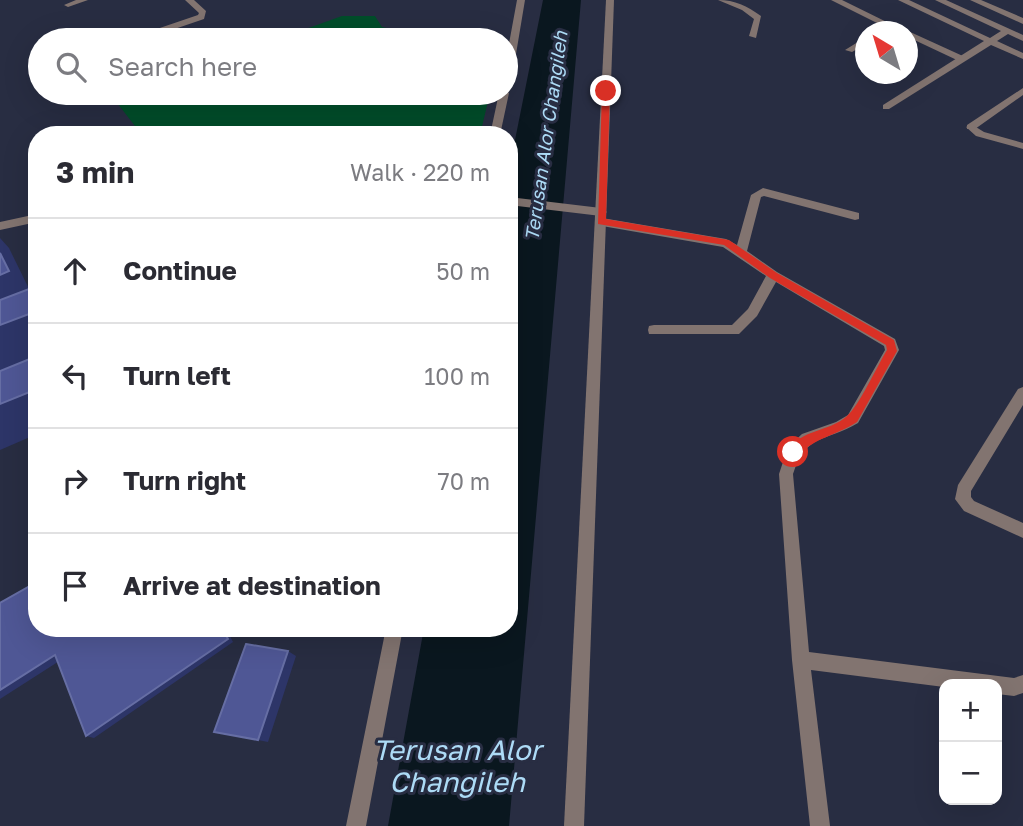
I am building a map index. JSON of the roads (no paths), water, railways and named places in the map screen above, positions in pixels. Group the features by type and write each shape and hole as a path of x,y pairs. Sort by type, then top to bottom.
{"street":[{"path":"68,5 84,0"},
{"path":"169,28 201,17 203,13 189,0"},
{"path":"517,28 522,0"},
{"path":"574,826 610,0"},
{"path":"722,0 745,8 758,18 752,36"},
{"path":"835,0 881,21"},
{"path":"902,0 1023,56"},
{"path":"939,0 1023,38"},
{"path":"974,0 1023,21"},
{"path":"886,107 1007,31"},
{"path":"918,39 962,59"},
{"path":"849,50 855,46"},
{"path":"1023,91 971,127 980,134 1023,146"},
{"path":"497,126 501,105"},
{"path":"741,251 756,195 763,192 855,216"},
{"path":"518,202 578,210 712,239 741,251 774,275 890,343 892,351 853,419 807,438 793,452 786,474 801,660 820,826"},
{"path":"0,226 28,220"},
{"path":"654,330 734,330 746,323 758,307 774,275"},
{"path":"1023,393 963,490 963,499 969,506 1023,531"},
{"path":"356,826 393,637"},
{"path":"801,660 955,679"},
{"path":"1002,685 1014,687 1023,684"}],"water":[{"name":"Terusan Alor Changileh","path":"543,0 581,0 509,826 388,826 422,637 518,637 518,126"}]}
